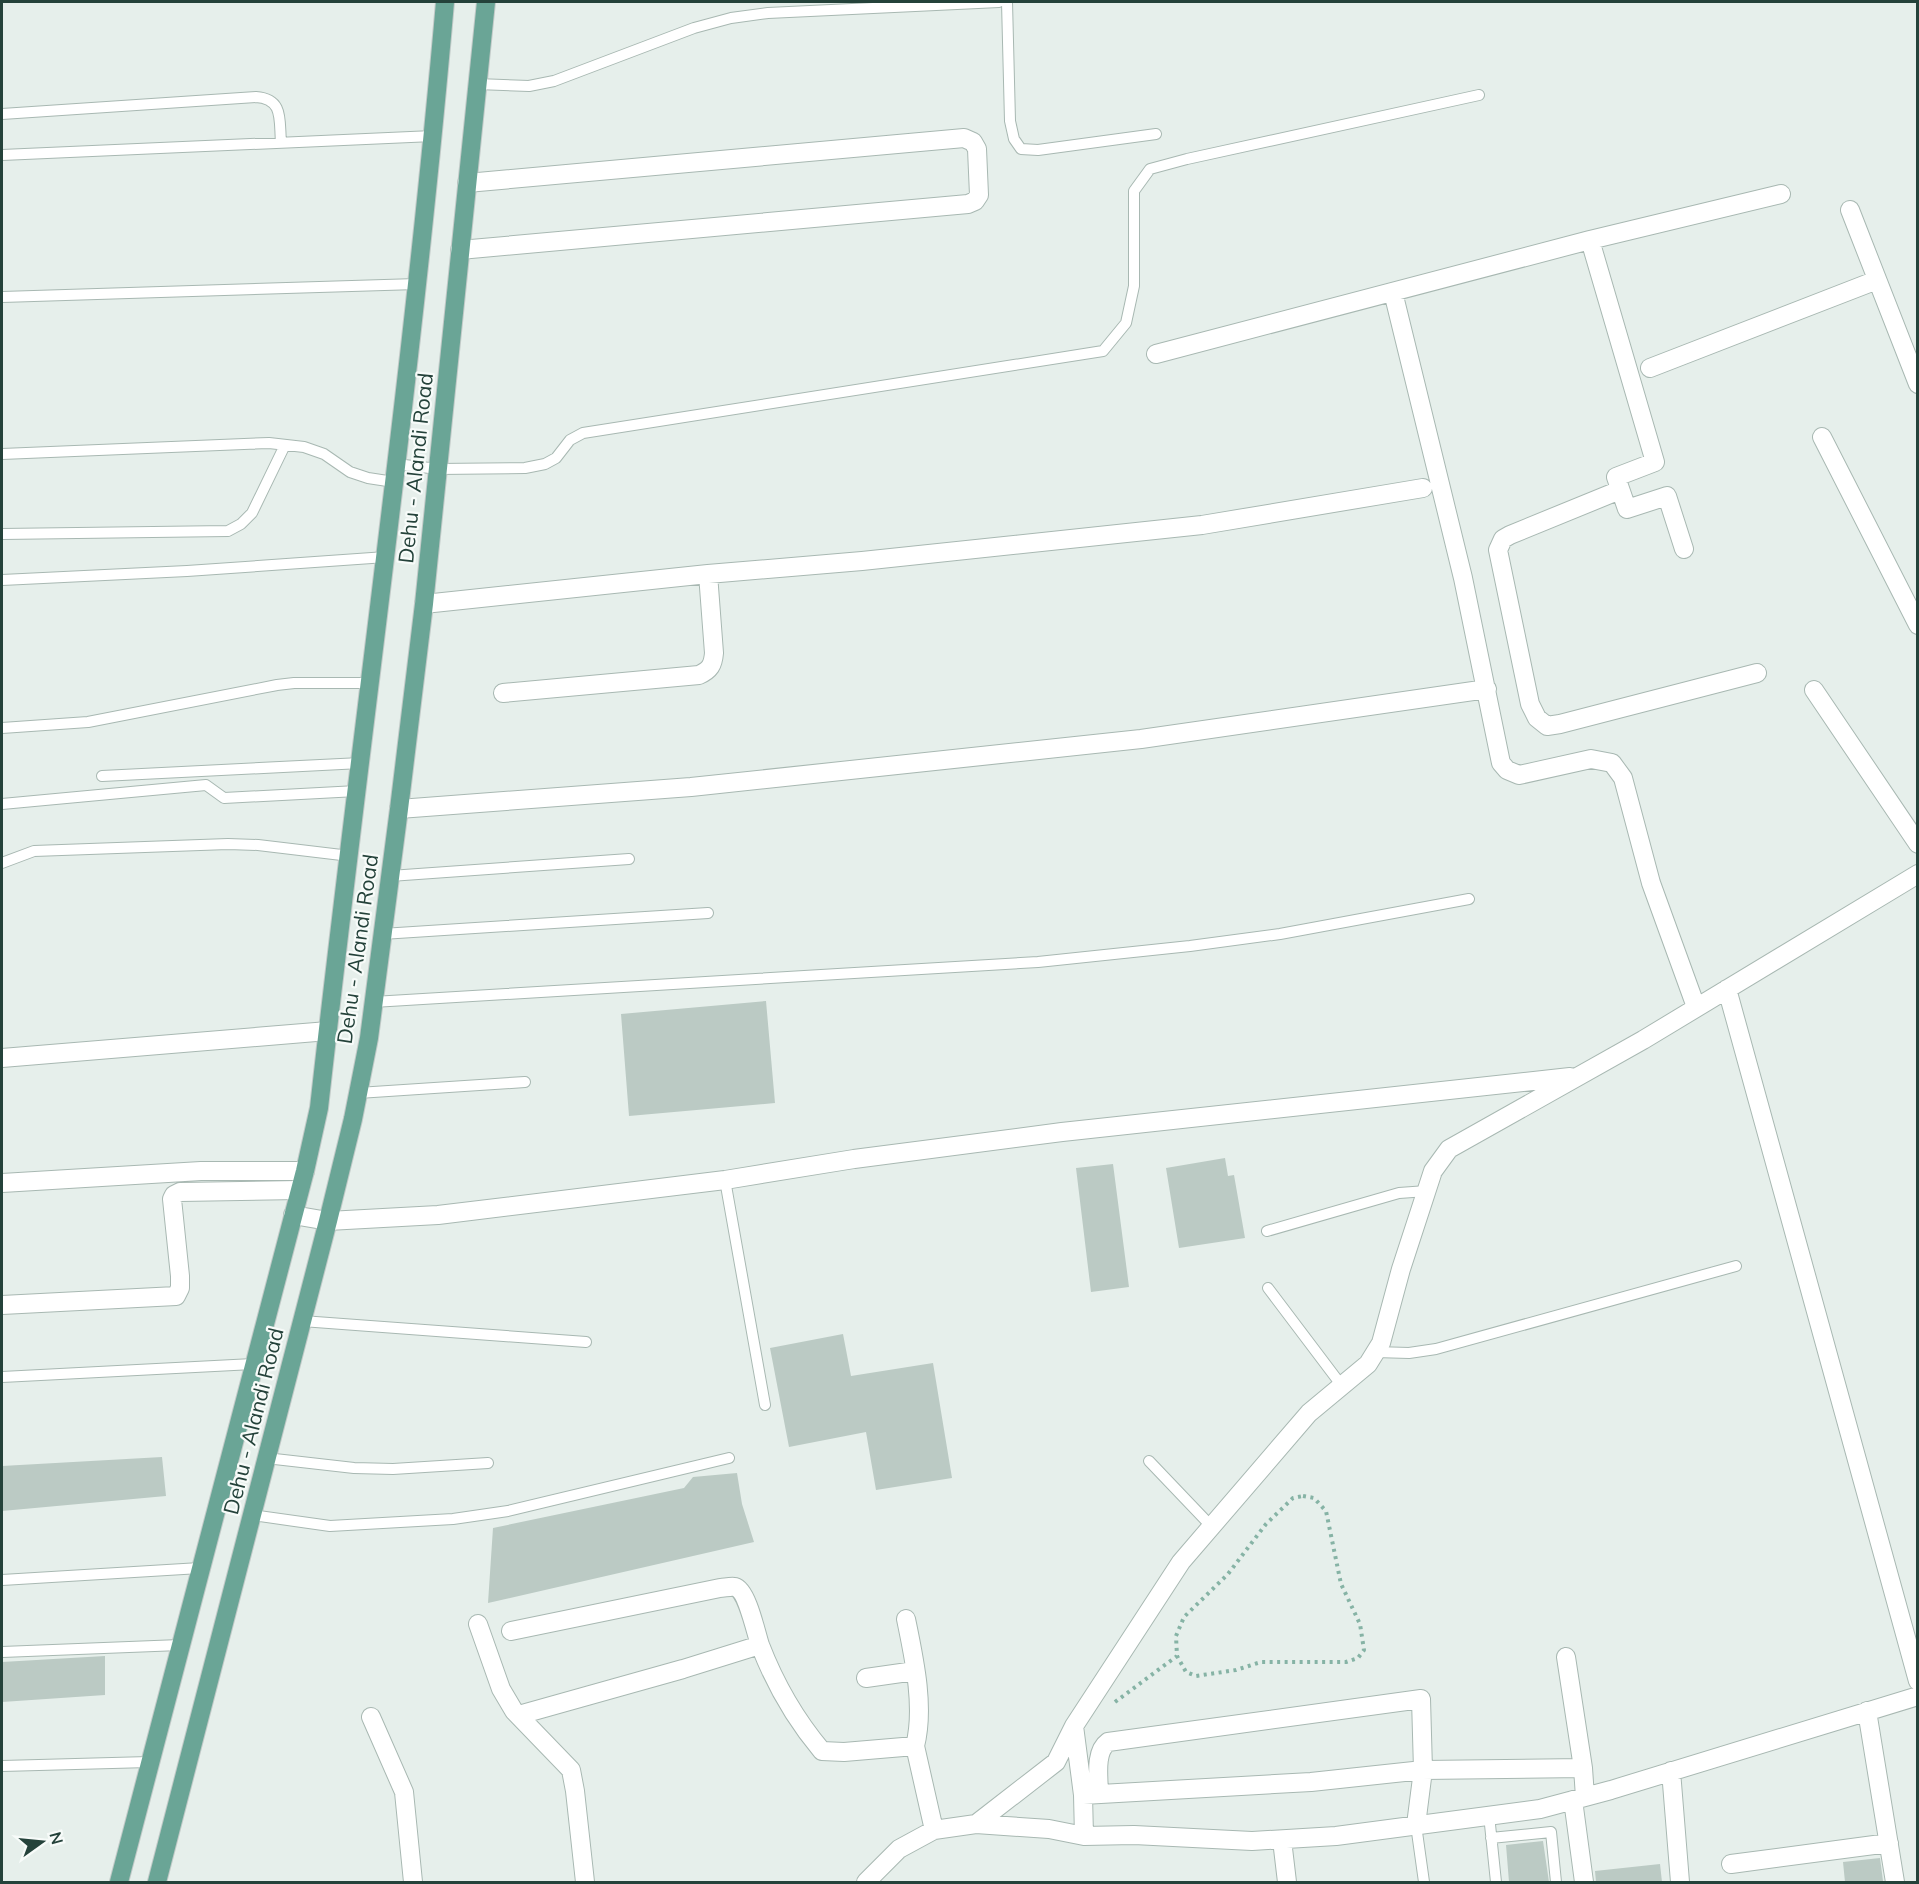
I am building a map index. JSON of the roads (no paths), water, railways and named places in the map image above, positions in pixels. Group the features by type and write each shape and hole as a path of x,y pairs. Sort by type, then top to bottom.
{"main road":[{"name":"Dehu - Alandi Road","path":"118,1882 305,1171 319,1108 386,557 433,136 445,2"},
{"name":"Dehu - Alandi Road","path":"158,1882 328,1221 369,1038 424,604 486,2"}],"street":[{"path":"460,250 968,204 980,195 977,149 973,142 964,138 467,183"},
{"path":"1156,354 1590,240 1781,194"},
{"path":"1850,210 1917,384"},
{"path":"1590,240 1655,462 1616,477 1628,509 1667,496 1684,549"},
{"path":"1650,368 1877,280"},
{"path":"1394,292 1463,578 1501,763 1507,770 1519,775 1591,759 1612,763 1623,778 1651,884 1696,1007"},
{"path":"1822,437 1917,625"},
{"path":"424,604 1202,525 1423,488"},
{"path":"1620,490 1510,535 1503,539 1498,550 1530,704 1537,718 1547,726 1560,724 1757,673"},
{"path":"503,693 699,675 708,671 713,662 714,653 708,574"},
{"path":"399,809 691,787 1141,739 1486,689"},
{"path":"1814,690 1917,844"},
{"path":"976,1824 1056,1762 1074,1726 1180,1562 1309,1413 1368,1364 1382,1343 1401,1269 1433,1171 1449,1149 1581,1076 1917,874"},
{"path":"1727,988 1917,1681"},
{"path":"2,1058 328,1031"},
{"path":"292,1215 328,1221 438,1215 725,1180 854,1159 1062,1132 1581,1076"},
{"path":"2,1183 201,1171 305,1171"},
{"path":"2,1305 176,1296 180,1288 180,1276 172,1199 174,1195 180,1192 299,1190"},
{"path":"512,1631 734,1587 740,1590 746,1599 774,1680 808,1734 822,1751 844,1752 915,1746"},
{"path":"906,1619 915,1671 920,1728 915,1746 934,1830"},
{"path":"478,1624 501,1689 519,1715 571,1770 585,1882"},
{"path":"519,1715 760,1645"},
{"path":"1566,1657 1583,1768 1579,1799 1584,1882"},
{"path":"866,1678 915,1671"},
{"path":"866,1882 899,1849 934,1830 976,1824 1049,1829 1084,1836 1134,1835 1252,1841 1336,1836 1540,1809 1917,1696"},
{"path":"1084,1836 1102,1746 1108,1743 1421,1699 1423,1770 1416,1825"},
{"path":"1867,1711 1895,1882"},
{"path":"372,1717 404,1792 413,1882"},
{"path":"1074,1726 1091,1795"},
{"path":"1091,1795 1311,1782 1423,1770 1583,1768"},
{"path":"1671,1771 1680,1882"},
{"path":"1282,1840 1287,1882"},
{"path":"1731,1864 1889,1843"}],"lane":[{"path":"477,84 529,86 554,81 693,28 731,18 768,13 999,2"},
{"path":"1007,2 1010,121 1014,139 1021,148 1038,150 1156,134"},
{"path":"2,454 269,443 304,447 324,454 350,472 359,475 438,469 525,468 544,464 556,458 570,440 583,433 1103,351 1126,322 1134,286 1134,191 1150,170 1187,159 1479,95"},
{"path":"2,114 267,98 275,103 279,112 281,142"},
{"path":"2,155 433,136"},
{"path":"2,297 417,284"},
{"path":"2,534 228,531 241,524 252,513 285,445"},
{"path":"2,580 187,571 386,557"},
{"path":"2,728 88,722 277,685 370,683"},
{"path":"102,776 361,763"},
{"path":"2,804 206,786 224,798 357,791"},
{"path":"2,863 34,851 228,844 258,845 350,856"},
{"path":"390,876 629,860"},
{"path":"373,1002 1038,962 1269,935 1469,899"},
{"path":"382,934 708,913"},
{"path":"358,1093 525,1082"},
{"path":"725,1180 765,1405"},
{"path":"1267,1231 1399,1193 1427,1191"},
{"path":"1375,1352 1409,1353 1436,1349 1736,1266"},
{"path":"1268,1288 1342,1386"},
{"path":"302,1321 586,1342"},
{"path":"2,1377 253,1364"},
{"path":"266,1458 354,1468 393,1469 488,1463"},
{"path":"252,1515 330,1526 453,1519 508,1511 729,1458"},
{"path":"1149,1461 1211,1526"},
{"path":"2,1580 200,1568"},
{"path":"2,1652 180,1646"},
{"path":"2,1766 149,1762"},
{"path":"1489,1815 1496,1882"},
{"path":"1416,1825 1424,1882"},
{"path":"1491,1838 1551,1832 1556,1882"}]}
